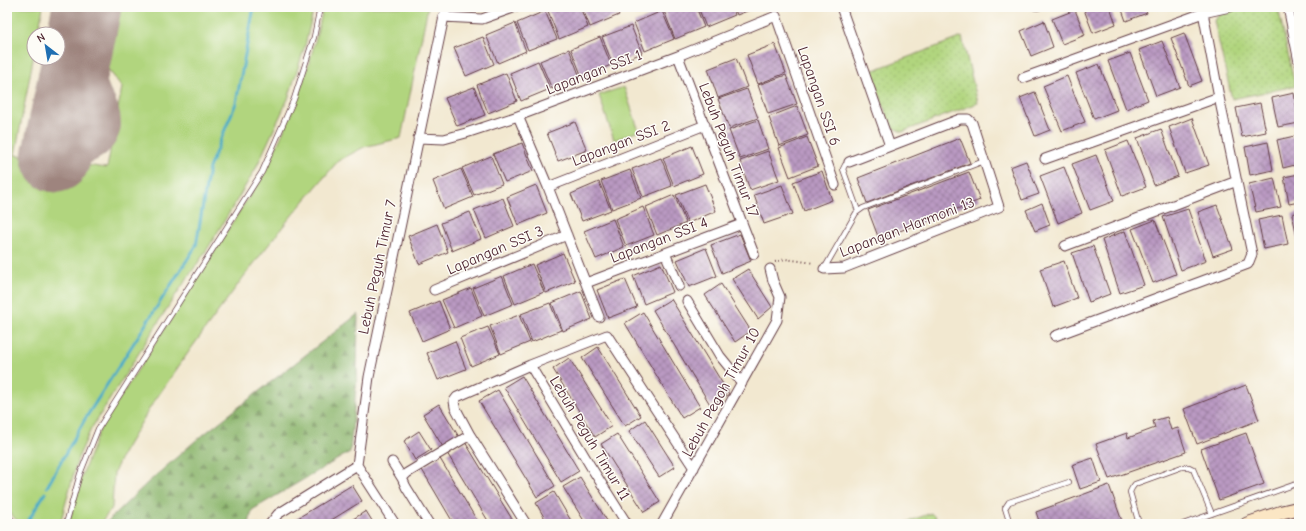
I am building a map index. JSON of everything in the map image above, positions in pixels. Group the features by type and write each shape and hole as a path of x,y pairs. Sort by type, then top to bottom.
{"street":[{"name":"Lebuh Peguh Timur 7","path":"357,465 369,377 446,7"},
{"path":"443,17 482,19 516,7"},
{"path":"841,7 890,146"},
{"path":"1023,78 1202,10 1230,7"},
{"path":"1288,7 1295,23 1299,62"},
{"path":"1055,336 1248,264 1252,254 1202,10"},
{"name":"Lapangan SSI 1","path":"418,138 444,139 466,134 678,56 776,16"},
{"name":"Lapangan SSI 6","path":"776,16 835,185"},
{"name":"Lebuh Peguh Timur 17","path":"678,56 754,254"},
{"path":"1046,160 1219,96"},
{"path":"518,116 548,187 599,317"},
{"path":"849,162 960,119 968,119 972,123 984,161"},
{"name":"Lapangan SSI 2","path":"548,187 705,125"},
{"name":"Lapangan Harmoni 13","path":"824,269 844,268 999,208 984,161"},
{"path":"1065,246 1237,181"},
{"name":"Lapangan SSI 4","path":"586,283 742,224"},
{"name":"Lapangan SSI 3","path":"434,290 567,235"},
{"path":"665,253 679,286"},
{"name":"Lebuh Pegoh Timur 10","path":"662,524 777,320 780,297 770,270"},
{"path":"687,301 720,356 742,383"},
{"path":"526,524 470,435 455,407 454,401 457,397 530,365 607,335 694,468"},
{"name":"Lebuh Peguh Timur 11","path":"530,365 627,524"},
{"path":"402,478 407,473 470,435"},
{"path":"392,462 428,524"},
{"path":"270,524 278,514 357,465 395,524"},
{"path":"1247,524 1299,508"}],"lane":[{"path":"66,524 80,474 98,429 262,172 294,99 314,37 320,7"},
{"path":"1033,7 1041,7"},
{"path":"824,269 858,211 984,161"},
{"path":"849,162 843,169 858,211"},
{"path":"1139,524 1130,492 1132,488 1135,484 1182,466 1193,469 1212,514"},
{"path":"1010,524 1006,508 1009,502 1069,482"},
{"path":"1183,524 1299,483"},
{"path":"7,515 15,524"}],"path":[{"path":"770,270 774,262 785,259 814,263"}],"green space":[{"path":"7,7 43,7 39,26 26,26 26,66 32,66 15,155 107,168 122,87 108,69 120,7 314,7 305,46 288,99 255,170 208,248 173,299 91,429 78,458 60,524 21,524 7,511"},
{"path":"323,7 428,7 401,138 364,147 338,161 288,220 245,275 151,406 121,457 114,473 112,508 100,524 68,524 82,475 100,429 264,173 283,133 299,92 313,50"},
{"path":"1246,7 1278,7 1295,86 1232,99 1214,21 1222,12"},
{"path":"962,37 978,103 902,132 891,127 871,71"},
{"path":"624,87 639,131 614,140 599,95"},
{"path":"358,314 357,378 350,452 252,510 249,524 105,524 145,485 194,442"},
{"path":"931,513 942,524 902,524"}],"building":[{"path":"557,7 580,7 588,27 559,39 548,11"},
{"path":"582,7 615,7 619,15 590,27"},
{"path":"620,7 636,7 622,13"},
{"path":"673,7 696,7 704,27 675,39 664,11"},
{"path":"698,7 732,7 735,15 706,27"},
{"path":"734,7 757,7 737,15"},
{"path":"1083,7 1110,7 1116,24 1093,33"},
{"path":"1121,7 1145,7 1147,13 1126,21"},
{"path":"1075,10 1085,35 1062,44 1052,19"},
{"path":"545,11 557,39 528,50 517,23"},
{"path":"662,11 674,39 645,51 634,23"},
{"path":"1044,21 1053,47 1031,56 1021,31"},
{"path":"515,23 526,51 498,63 486,35"},
{"path":"631,26 642,53 613,65 602,37"},
{"path":"1184,33 1202,81 1189,86 1171,38"},
{"path":"483,37 494,64 466,76 454,48"},
{"path":"600,37 611,65 582,77 571,49"},
{"path":"1162,41 1180,87 1156,96 1139,50"},
{"path":"775,44 786,73 758,84 747,55"},
{"path":"569,49 580,77 552,89 540,61"},
{"path":"1130,53 1148,100 1126,109 1108,61"},
{"path":"736,58 747,87 718,98 708,69"},
{"path":"538,61 550,89 521,101 510,73"},
{"path":"1099,64 1117,110 1094,119 1076,73"},
{"path":"506,73 517,101 488,113 477,85"},
{"path":"786,75 797,104 768,114 758,85"},
{"path":"1067,76 1085,122 1062,131 1043,86"},
{"path":"474,87 485,115 457,126 445,98"},
{"path":"747,89 758,118 729,128 718,99"},
{"path":"1035,92 1050,130 1035,136 1020,98"},
{"path":"1294,93 1299,123 1278,127 1272,98"},
{"path":"1260,103 1266,132 1242,137 1236,108"},
{"path":"797,106 808,135 779,146 769,117"},
{"path":"1192,118 1209,165 1185,173 1169,127"},
{"path":"758,120 768,149 740,159 729,130"},
{"path":"575,122 587,150 558,161 547,133"},
{"path":"1161,129 1178,176 1154,185 1137,138"},
{"path":"1299,135 1299,164 1283,168 1277,140"},
{"path":"807,137 818,166 790,177 779,148"},
{"path":"960,138 970,163 867,203 858,178"},
{"path":"1128,141 1146,187 1122,196 1105,150"},
{"path":"1268,142 1273,170 1250,175 1245,147"},
{"path":"522,143 533,171 505,182 493,154"},
{"path":"692,146 703,174 674,186 663,158"},
{"path":"768,151 779,180 750,190 740,161"},
{"path":"1096,155 1114,201 1090,210 1072,164"},
{"path":"491,156 502,184 474,195 462,168"},
{"path":"661,158 672,186 643,197 632,169"},
{"path":"1026,161 1039,194 1022,200 1010,167"},
{"path":"1064,167 1082,213 1058,223 1040,176"},
{"path":"461,169 473,197 444,209 433,181"},
{"path":"630,170 641,198 612,209 601,181"},
{"path":"822,171 832,200 804,211 793,182"},
{"path":"969,172 980,200 879,239 868,210"},
{"path":"1299,174 1299,202 1289,204 1284,177"},
{"path":"1274,178 1281,207 1256,212 1249,184"},
{"path":"599,182 611,210 582,221 571,194"},
{"path":"705,184 716,211 688,223 676,195"},
{"path":"536,185 547,213 518,225 507,197"},
{"path":"782,185 793,214 764,224 754,195"},
{"path":"674,195 686,223 657,235 646,207"},
{"path":"503,198 514,226 486,238 474,210"},
{"path":"1042,203 1050,225 1035,231 1026,210"},
{"path":"1217,205 1233,249 1213,256 1198,212"},
{"path":"643,207 654,235 626,246 615,219"},
{"path":"1188,209 1206,261 1181,270 1163,217"},
{"path":"470,212 481,239 452,251 441,223"},
{"path":"1299,212 1299,241 1298,241 1292,214"},
{"path":"1282,215 1288,244 1264,249 1258,220"},
{"path":"613,219 624,247 596,259 584,231"},
{"path":"1155,220 1176,274 1153,283 1132,229"},
{"path":"437,224 448,252 419,264 408,236"},
{"path":"1125,231 1144,285 1120,293 1102,240"},
{"path":"740,234 751,261 722,273 711,245"},
{"path":"1093,246 1110,294 1089,302 1072,253"},
{"path":"706,248 717,276 689,287 677,260"},
{"path":"563,253 575,281 546,293 535,265"},
{"path":"1064,261 1077,298 1053,307 1040,269"},
{"path":"532,264 544,292 515,304 504,276"},
{"path":"661,264 673,292 644,304 633,276"},
{"path":"748,269 772,307 758,319 732,279"},
{"path":"502,276 513,304 484,316 473,288"},
{"path":"625,279 637,307 608,318 597,290"},
{"path":"721,284 751,331 735,342 705,295"},
{"path":"471,288 482,316 454,328 442,300"},
{"path":"581,291 592,319 563,331 552,303"},
{"path":"671,299 729,394 711,406 653,310"},
{"path":"439,301 450,329 422,341 410,313"},
{"path":"550,303 561,330 532,342 521,314"},
{"path":"643,312 700,407 682,418 625,323"},
{"path":"519,315 530,342 501,354 490,326"},
{"path":"488,327 500,354 471,366 460,338"},
{"path":"455,341 466,369 438,380 427,353"},
{"path":"598,347 641,416 625,426 582,358"},
{"path":"569,358 612,426 595,437 553,369"},
{"path":"522,376 579,471 561,482 504,387"},
{"path":"1246,385 1259,420 1197,444 1184,409"},
{"path":"498,390 555,486 537,497 479,401"},
{"path":"439,404 459,437 443,447 423,414"},
{"path":"1167,417 1171,430 1178,428 1186,452 1109,479 1096,444 1127,433 1128,438 1155,428 1153,421"},
{"path":"645,420 675,467 659,477 629,431"},
{"path":"419,431 431,450 415,460 404,441"},
{"path":"1246,433 1264,484 1219,500 1201,449"},
{"path":"617,434 660,502 644,512 601,444"},
{"path":"465,442 515,524 490,524 447,453"},
{"path":"439,457 479,524 454,524 421,468"},
{"path":"1093,458 1101,482 1080,489 1072,465"},
{"path":"580,477 609,524 586,524 563,487"},
{"path":"352,485 362,501 325,524 288,524"},
{"path":"1109,485 1123,524 1040,524 1036,512"},
{"path":"554,492 573,524 548,524 536,503"},
{"path":"366,511 374,524 345,524"}],"waterway":[{"path":"47,487 85,419 196,246 209,168 236,103 254,7"},
{"path":"27,523 45,493"}],"taxiway":[{"path":"87,7 73,48 44,122 48,133 55,144 69,152 84,150 98,143 106,130 107,123 105,111 94,87 89,66 86,42 87,10"}],"runway":[{"path":"56,158 87,7"}]}
